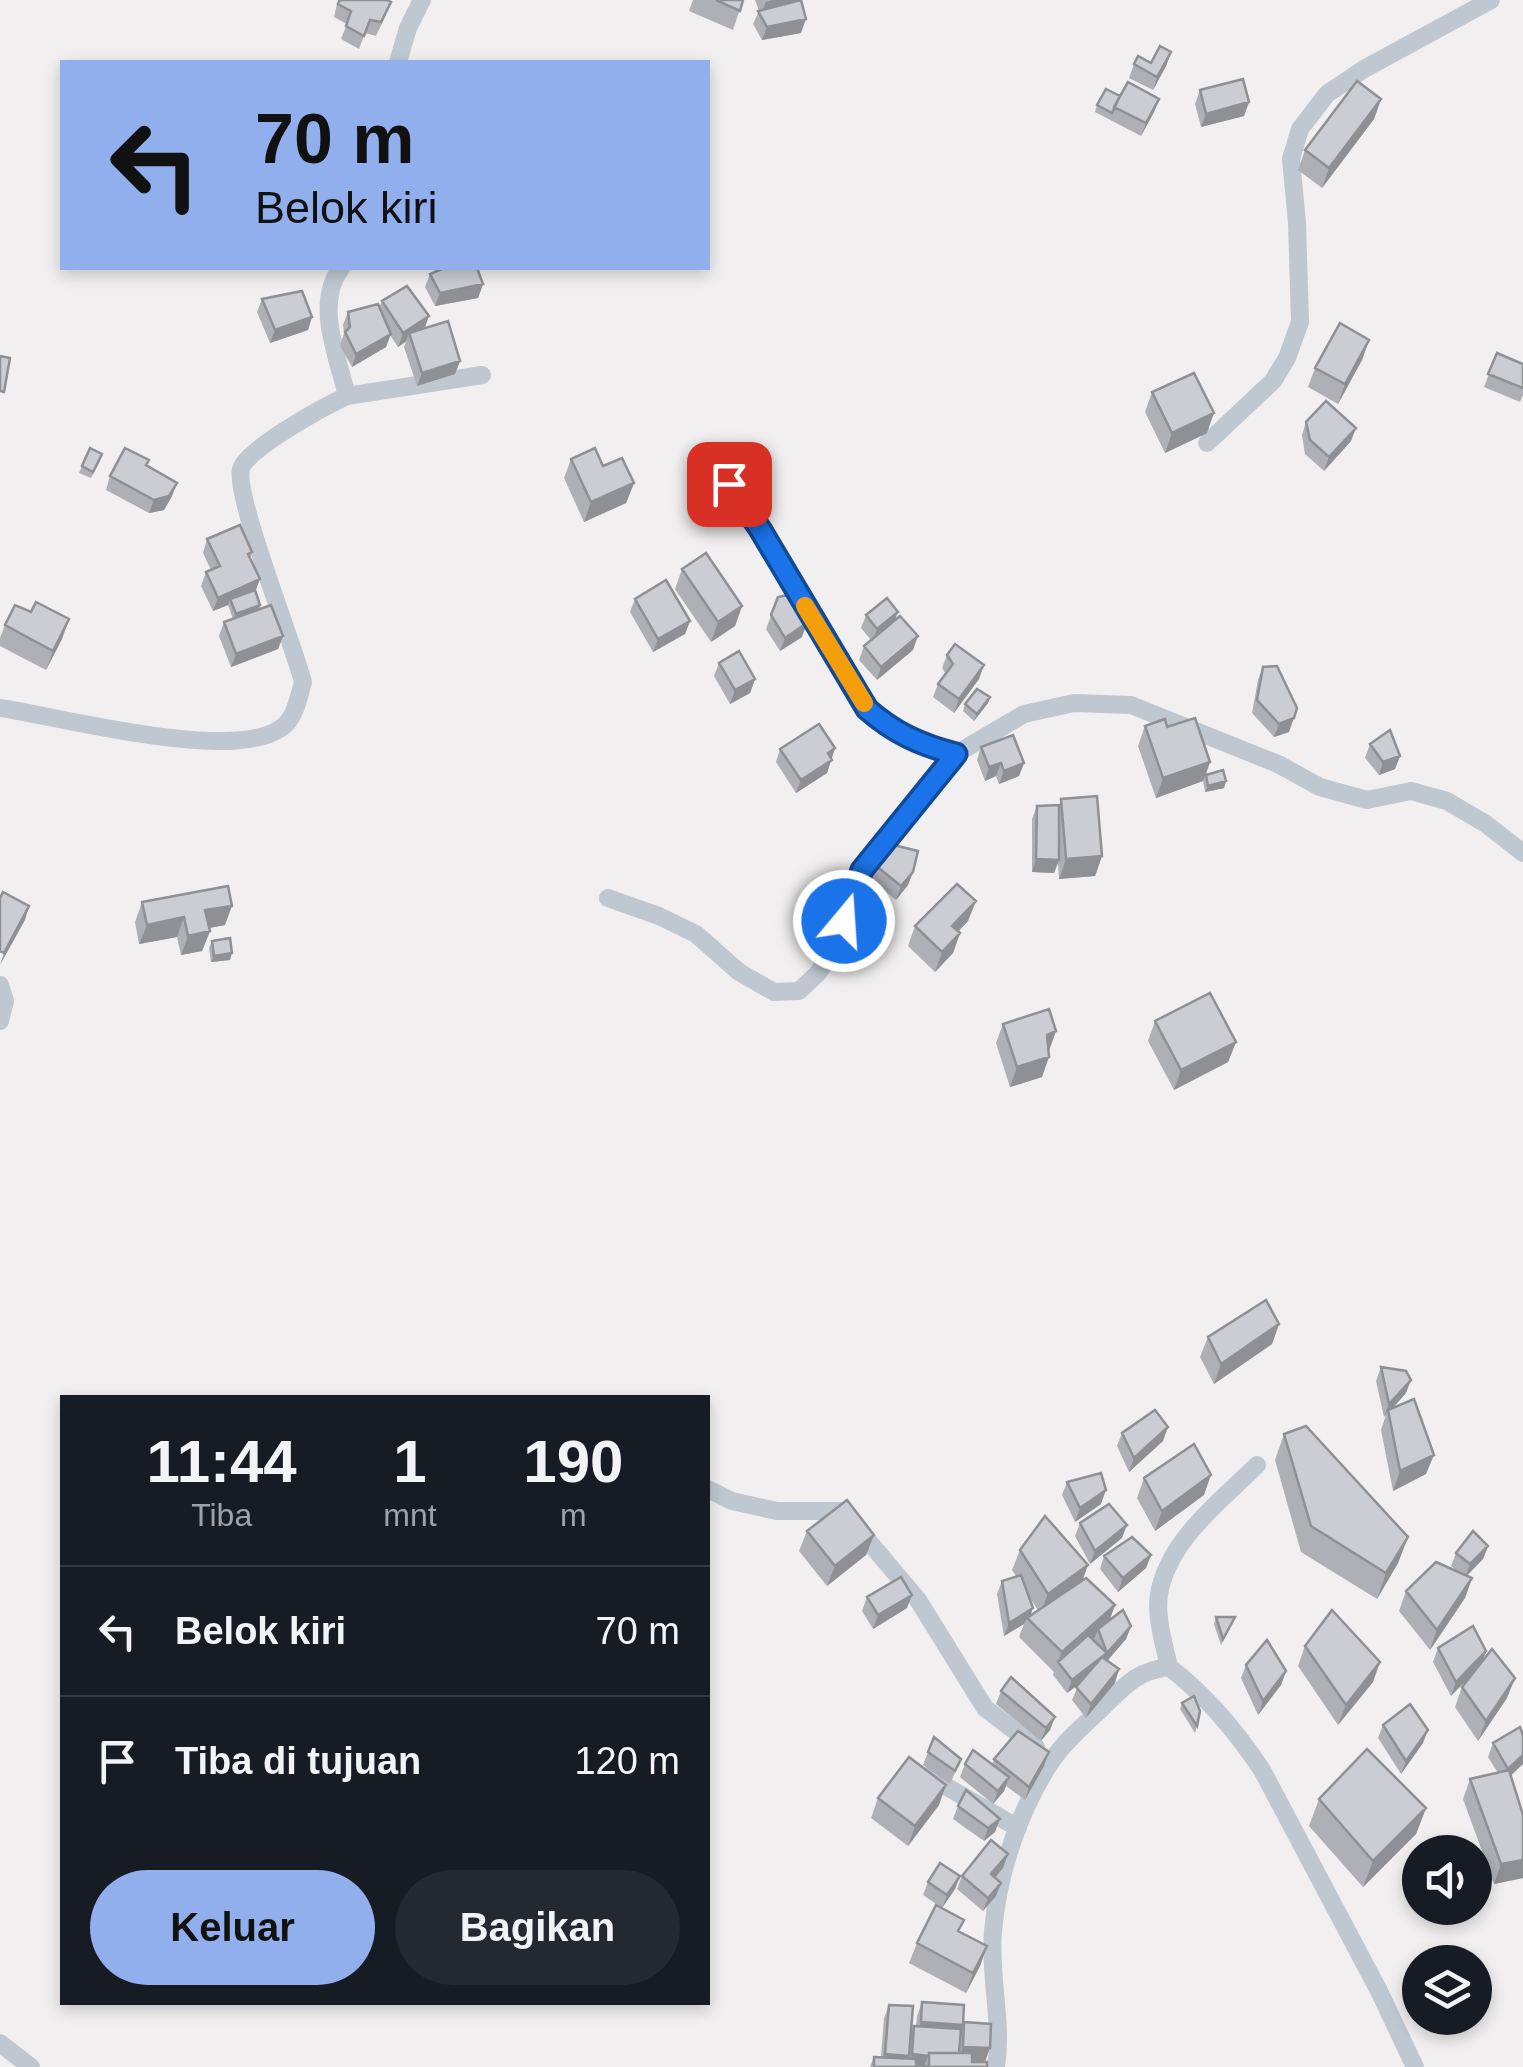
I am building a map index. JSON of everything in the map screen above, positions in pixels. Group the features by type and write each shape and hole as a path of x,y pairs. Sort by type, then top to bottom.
{"street":[{"path":"399,60 422,0"},
{"path":"1206,444 1273,381 1287,358 1300,322 1292,159 1300,129 1327,94 1488,1"},
{"path":"340,270 334,278 328,317 348,396"},
{"path":"0,708 148,736 230,742 261,737 285,725 297,706 303,682 248,513 240,472 246,459 302,419 348,396 482,375"},
{"path":"729,484 867,709 888,728 925,746 956,754"},
{"path":"608,898 696,934 739,972 774,992 798,991 818,973 832,952 862,870 956,754 1024,714 1074,703 1131,705 1278,764 1320,786 1367,800 1412,792 1447,801 1486,824 1523,854"},
{"path":"0,985 5,1001 0,1021"},
{"path":"1257,1465 1182,1540 1169,1566 1159,1590 1160,1627 1169,1667 1196,1688 1245,1744 1262,1770 1415,2067"},
{"path":"710,1490 732,1500 777,1511 843,1511 918,1600 985,1708 1053,1759"},
{"path":"996,2067 1000,2040 990,1965 993,1926 1018,1828 1053,1759 1129,1681 1147,1670 1169,1667"},
{"path":"916,1769 1018,1828"},
{"path":"0,2043 31,2067"}],"building":[{"path":"340,0 391,2 381,22 370,20 364,36 346,26 351,11 338,4"},
{"path":"716,0 743,0 740,11"},
{"path":"801,0 806,19 767,27 758,11"},
{"path":"1160,46 1171,52 1157,77 1134,64 1138,56 1151,63"},
{"path":"1243,79 1249,102 1206,114 1200,90"},
{"path":"1357,81 1381,99 1329,168 1305,150"},
{"path":"1128,82 1159,99 1146,123 1114,107"},
{"path":"1106,89 1120,96 1112,113 1097,105"},
{"path":"439,270 478,270 483,284 440,293 430,274"},
{"path":"407,286 429,316 403,333 382,301"},
{"path":"302,291 312,317 275,330 262,299"},
{"path":"378,304 391,334 356,354 345,332 350,327 348,312"},
{"path":"448,321 460,361 422,373 409,333"},
{"path":"1340,323 1369,340 1345,384 1315,368"},
{"path":"1497,353 1523,364 1523,388 1488,374"},
{"path":"0,356 10,358 4,392 0,391"},
{"path":"1194,373 1214,413 1172,433 1152,392"},
{"path":"1326,401 1356,428 1329,457 1310,440 1306,422"},
{"path":"90,448 102,454 93,472 82,466"},
{"path":"125,448 149,460 146,465 177,483 169,496 154,500 110,476"},
{"path":"595,448 603,466 622,458 634,483 591,502 571,459"},
{"path":"240,525 260,579 218,598 206,572 220,566 207,539"},
{"path":"706,553 742,606 718,622 682,569"},
{"path":"666,580 690,621 658,639 635,599"},
{"path":"255,590 260,605 236,614 230,599"},
{"path":"788,595 807,623 785,638 771,615 778,597"},
{"path":"887,598 898,612 877,629 866,615"},
{"path":"36,602 69,619 53,651 5,625 15,605 31,612"},
{"path":"271,605 283,636 236,654 224,622"},
{"path":"900,616 918,636 881,667 864,646"},
{"path":"955,644 984,665 959,699 938,684 953,664 947,655"},
{"path":"739,651 755,679 735,690 719,663"},
{"path":"1277,666 1297,708 1294,718 1279,724 1257,700 1263,667"},
{"path":"977,689 990,697 977,714 965,704"},
{"path":"1195,718 1210,762 1163,778 1145,726 1165,719 1167,727"},
{"path":"819,724 835,748 828,753 832,760 801,780 780,749"},
{"path":"1390,730 1400,756 1383,762 1370,744"},
{"path":"1013,735 1024,763 1004,771 1001,763 989,767 981,747"},
{"path":"1223,770 1226,781 1208,786 1206,775"},
{"path":"1097,796 1102,856 1066,859 1061,799"},
{"path":"1059,805 1059,860 1036,859 1037,806"},
{"path":"885,843 918,851 913,872 901,886 870,861"},
{"path":"957,884 976,901 952,926 960,933 942,952 915,926"},
{"path":"228,886 232,906 205,910 210,931 188,936 184,917 147,925 142,902"},
{"path":"3,892 29,906 4,953 0,951"},
{"path":"230,938 232,953 214,956 212,941"},
{"path":"1210,993 1236,1042 1181,1070 1155,1021"},
{"path":"1049,1009 1056,1031 1047,1035 1049,1057 1017,1067 1003,1024"},
{"path":"1266,1300 1279,1324 1221,1364 1208,1337"},
{"path":"1381,1367 1406,1371 1411,1380 1389,1404"},
{"path":"1414,1399 1434,1455 1400,1471 1388,1410"},
{"path":"1155,1410 1168,1427 1134,1458 1122,1433"},
{"path":"1306,1426 1408,1537 1386,1573 1311,1526 1284,1434"},
{"path":"1194,1444 1211,1475 1162,1511 1144,1478"},
{"path":"1101,1473 1106,1490 1080,1508 1067,1482"},
{"path":"847,1500 874,1535 835,1566 807,1531"},
{"path":"1109,1504 1127,1525 1095,1551 1080,1523"},
{"path":"1045,1516 1088,1565 1048,1594 1020,1550"},
{"path":"1473,1531 1488,1546 1470,1564 1456,1553"},
{"path":"1132,1537 1151,1555 1123,1578 1104,1556"},
{"path":"1436,1562 1472,1578 1437,1630 1406,1591"},
{"path":"1021,1575 1033,1608 1009,1623 1002,1581"},
{"path":"901,1577 912,1595 878,1615 867,1597"},
{"path":"1086,1578 1115,1605 1062,1652 1027,1618"},
{"path":"1123,1610 1131,1626 1107,1653 1098,1629"},
{"path":"1332,1610 1380,1662 1346,1705 1305,1646"},
{"path":"1216,1617 1235,1617 1223,1639"},
{"path":"1473,1626 1486,1651 1456,1682 1438,1648"},
{"path":"1088,1635 1107,1653 1072,1680 1058,1662"},
{"path":"1267,1640 1286,1671 1263,1701 1246,1665"},
{"path":"1492,1649 1515,1678 1486,1721 1462,1687"},
{"path":"1102,1657 1119,1669 1091,1704 1076,1687"},
{"path":"1011,1677 1055,1717 1046,1728 1001,1691"},
{"path":"1194,1696 1200,1711 1197,1726 1182,1703"},
{"path":"1410,1704 1428,1730 1406,1761 1383,1725"},
{"path":"1520,1727 1523,1755 1508,1769 1493,1743"},
{"path":"1018,1731 1049,1752 1029,1787 994,1759"},
{"path":"934,1737 961,1759 955,1771 928,1752"},
{"path":"1367,1749 1426,1808 1373,1861 1319,1799"},
{"path":"973,1750 1009,1777 998,1791 965,1764"},
{"path":"909,1757 946,1785 915,1826 878,1798"},
{"path":"1509,1770 1523,1815 1523,1860 1501,1864 1470,1779"},
{"path":"966,1790 1000,1819 988,1828 958,1806"},
{"path":"991,1840 1008,1854 991,1874 1001,1883 988,1898 962,1876"},
{"path":"940,1863 960,1876 947,1895 928,1882"},
{"path":"936,1905 964,1920 958,1931 987,1946 973,1973 917,1943"},
{"path":"922,2002 964,2005 963,2025 921,2022"},
{"path":"889,2005 913,2006 909,2056 885,2054"},
{"path":"964,2022 991,2024 990,2048 963,2047"},
{"path":"914,2026 961,2029 959,2053 912,2054"},
{"path":"929,2053 972,2053 972,2062 987,2062 987,2067 920,2067 929,2066"},
{"path":"874,2057 916,2059 916,2067 874,2067"}],"slow traffic":[{"path":"805,606 864,703"}],"route":[{"path":"729,484 867,709 888,728 925,746 956,754 862,870 844,921"}]}
